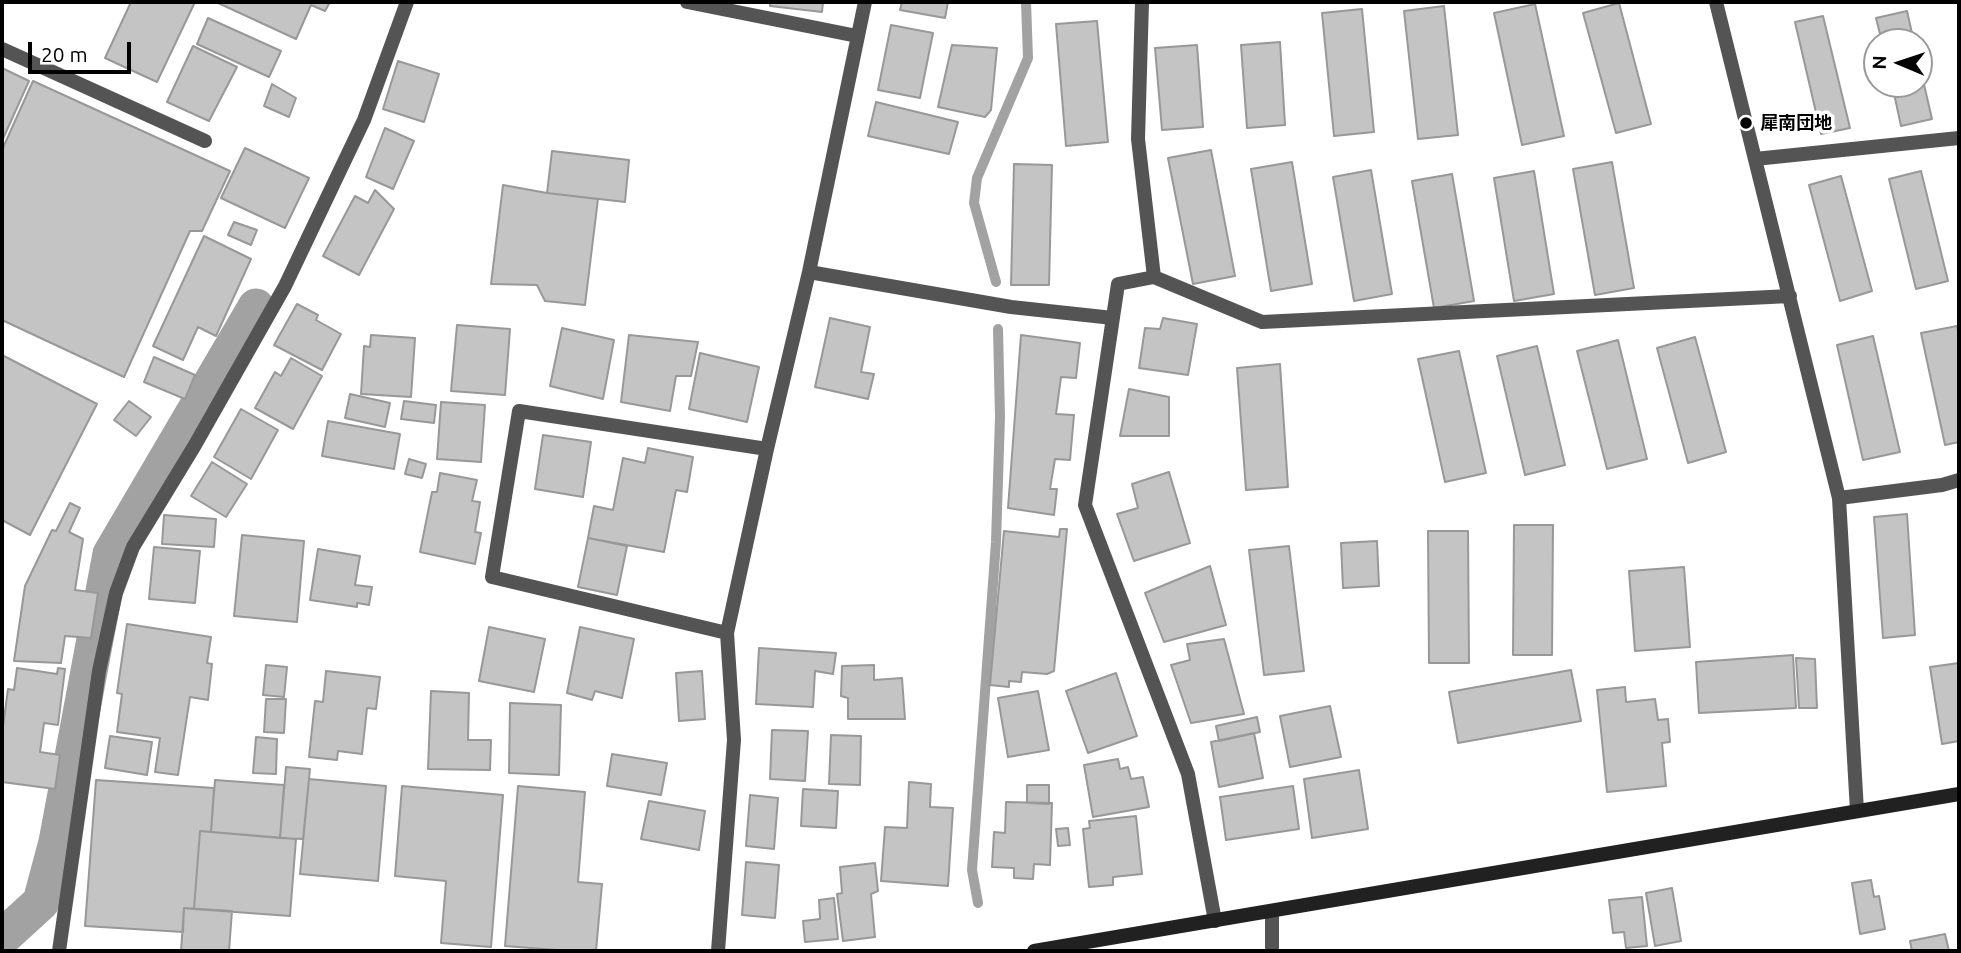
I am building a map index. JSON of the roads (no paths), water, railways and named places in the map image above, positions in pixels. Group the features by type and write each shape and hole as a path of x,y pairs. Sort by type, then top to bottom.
{"street":[{"path":"59,951 99,671 116,593 133,547 195,445 285,286 364,120 407,2"},
{"path":"687,2 857,36"},
{"path":"718,951 734,740 727,633 809,272 865,2"},
{"path":"1142,2 1138,139 1154,277"},
{"path":"1716,2 1839,498 1857,811"},
{"path":"2,49 205,141"},
{"path":"1755,159 1959,138"},
{"path":"809,272 1012,307 1113,318"},
{"path":"1215,920 1188,774 1085,505 1118,284 1154,277 1262,322 1790,296"},
{"path":"727,633 492,577 519,411 767,449"},
{"path":"1839,498 1942,485 1959,480"},
{"path":"1034,951 1959,794"},
{"path":"1272,911 1272,951"}],"waterway":[{"path":"996,282 974,203 977,178 1028,58 1026,2"},
{"path":"2,934 6,934 41,902 57,842 111,554 256,307"},
{"path":"978,903 972,870 996,542 1000,417 998,329"}],"place":[{"name":"犀南団地","path":"1746,123"}]}
